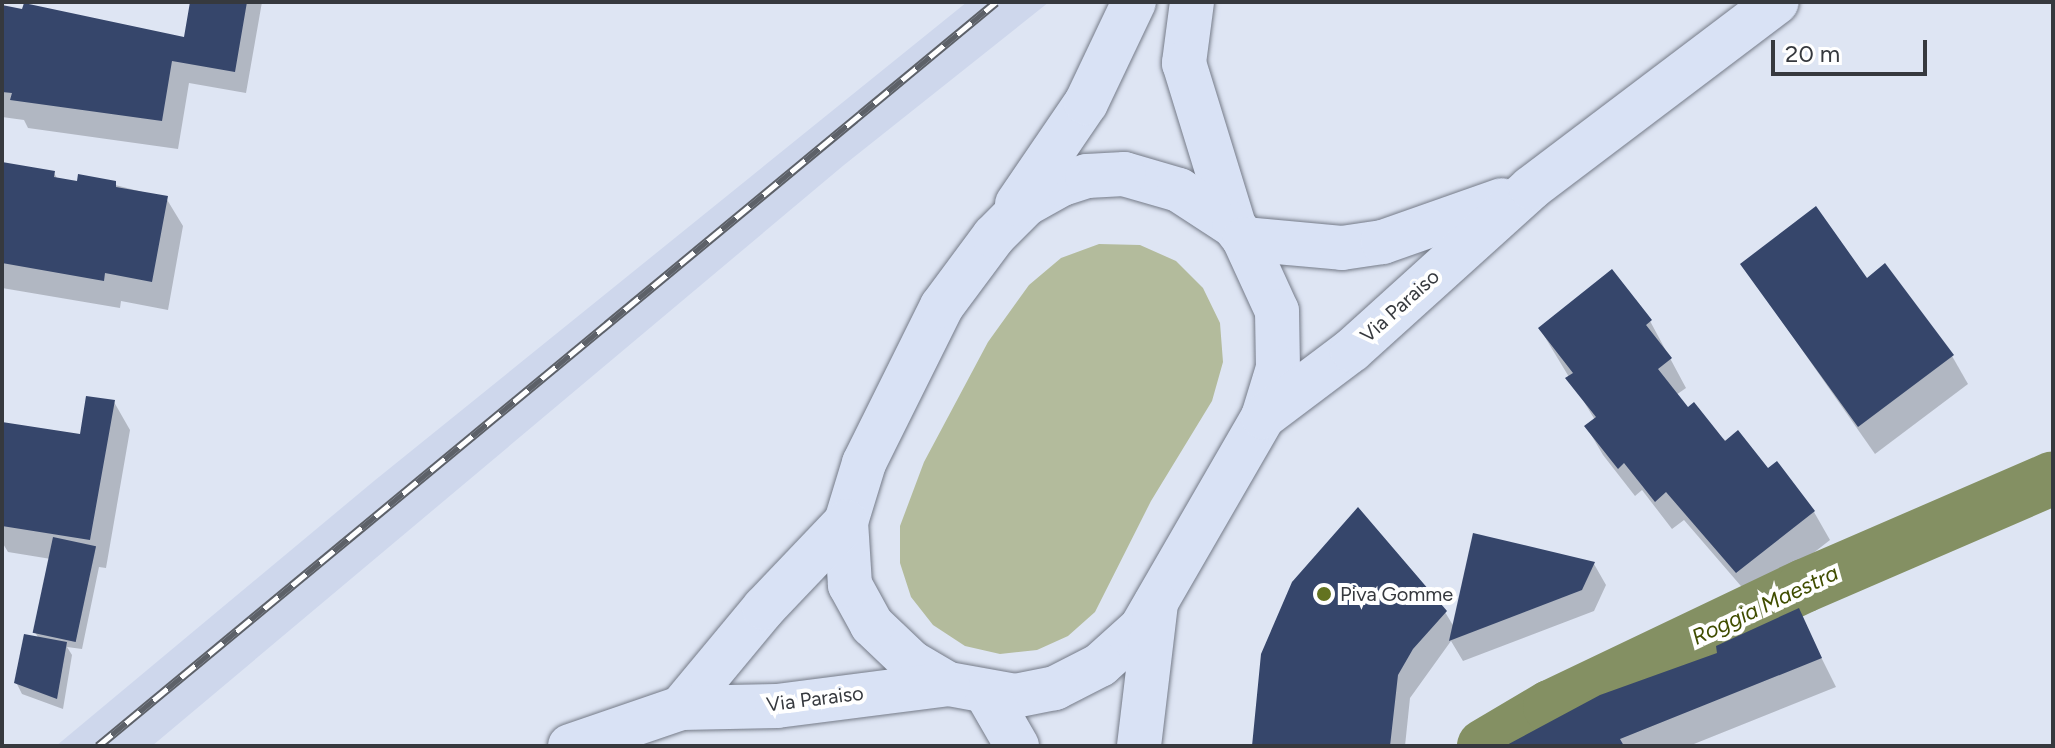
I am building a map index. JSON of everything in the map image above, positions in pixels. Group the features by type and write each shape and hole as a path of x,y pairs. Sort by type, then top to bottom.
{"main road":[{"path":"1017,746 968,689 911,662 872,625 850,585 846,522 864,463 942,306 1086,103 1134,2"},
{"path":"1192,2 1184,63 1239,232 1277,311 1278,368 1263,417"},
{"name":"Via Paraiso","path":"570,746 681,708 777,706 968,689 1015,696 1055,688 1100,665 1141,628 1263,417 1352,350 1531,188 1777,2"},
{"path":"994,236 1026,204 1062,184 1112,174 1179,190 1239,232"},
{"name":"Via Paraiso","path":"1239,232 1342,248 1383,242 1531,188"},
{"path":"681,708 764,608 846,522"},
{"path":"1139,746 1156,603"}],"shaded area":[{"path":"967,2 1049,2 844,165 152,746 56,746 374,481"}],"green space":[{"path":"1099,244 1140,245 1176,261 1203,288 1220,323 1223,362 1212,401 1151,501 1095,612 1068,636 1037,650 1000,654 965,646 933,625 911,597 900,563 900,526 924,462 988,342 1029,285 1061,258"}],"building":[{"path":"190,2 247,2 235,72 172,61 162,121 10,100 12,93 2,92 2,5 22,9 24,3 184,37"},
{"path":"2,162 55,171 54,177 77,181 78,174 116,181 116,187 168,196 152,282 105,273 104,281 2,263"},
{"path":"1816,206 1867,278 1885,263 1954,355 1858,427 1740,264"},
{"path":"1612,269 1652,320 1646,325 1672,358 1658,369 1688,407 1694,402 1725,441 1738,430 1768,468 1777,461 1815,511 1736,573 1666,492 1655,502 1624,463 1618,469 1584,426 1596,417 1565,378 1573,373 1538,328"},
{"path":"86,396 115,400 90,540 2,526 2,422 80,434"},
{"path":"1358,507 1447,611 1413,649 1398,675 1390,746 1252,746 1261,654 1292,582"},
{"path":"1473,533 1595,562 1582,590 1449,641"},
{"path":"53,537 96,546 76,642 33,633"},
{"path":"1799,608 1822,658 1620,739 1624,746 1505,746 1600,695 1717,653 1716,646"},
{"path":"24,634 67,642 57,699 14,683"}],"waterway":[{"name":"Roggia Maestra","path":"1484,746 1550,707 1804,586 2053,478"}],"railway":[{"path":"98,746 996,2"}],"place":[{"name":"Piva Gomme","path":"1324,594"}]}
